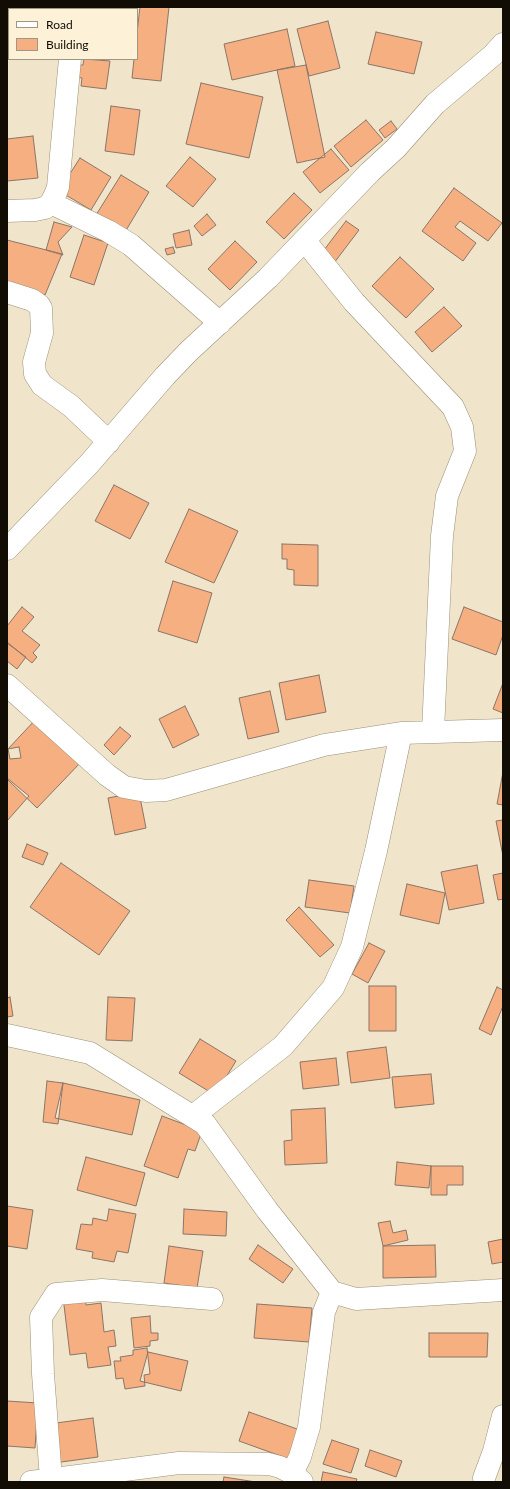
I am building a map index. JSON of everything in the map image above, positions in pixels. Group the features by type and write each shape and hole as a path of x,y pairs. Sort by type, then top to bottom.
{"street":[{"path":"7,549 89,464 184,356 268,278 305,241 370,172 396,148 435,104 503,44"},
{"path":"7,211 35,210 45,208 51,203 56,195 70,60"},
{"path":"51,203 108,230 131,245 220,323"},
{"path":"305,241 354,302 453,407 462,427 465,451 447,496 442,536 433,731"},
{"path":"7,292 32,300 39,304 41,308 42,332 34,362 35,374 42,385 70,406 109,442"},
{"path":"7,685 108,775 124,787 146,791 166,790 324,745 401,733 503,730"},
{"path":"193,1116 283,1046 333,988 352,947 376,851 401,733"},
{"path":"7,1035 90,1053 205,1124 267,1210 332,1292 356,1299 503,1290"},
{"path":"212,1299 102,1290 56,1294 41,1317 43,1374 41,1480 179,1463 269,1464 280,1467 297,1478 300,1458 309,1427 324,1312 332,1292"},
{"path":"484,1478 494,1451 503,1416"}],"building":[{"path":"140,7 169,7 161,81 132,78 134,60 138,60 138,24"},
{"path":"328,21 340,68 309,76 297,29"},
{"path":"287,29 295,66 232,80 224,44"},
{"path":"376,32 422,42 414,74 368,64"},
{"path":"84,60 110,61 106,89 81,86 82,78 76,77 77,65 83,65"},
{"path":"306,65 325,157 297,163 277,70"},
{"path":"201,83 263,97 249,158 186,144"},
{"path":"111,106 140,110 134,155 105,151"},
{"path":"366,120 383,140 351,167 334,146"},
{"path":"391,121 397,129 385,138 379,130"},
{"path":"33,136 38,178 7,181 7,139"},
{"path":"331,149 349,170 320,193 303,172"},
{"path":"190,157 216,179 193,207 166,186"},
{"path":"80,158 111,177 91,210 59,191"},
{"path":"121,175 149,192 125,232 96,215"},
{"path":"454,188 502,223 488,241 460,221 455,227 476,243 463,261 422,231"},
{"path":"294,193 312,210 284,239 266,222"},
{"path":"207,214 216,225 202,236 194,226"},
{"path":"346,221 359,230 334,263 321,254"},
{"path":"54,222 72,227 58,242 63,255 46,250"},
{"path":"189,230 192,245 176,248 173,234"},
{"path":"84,235 108,243 94,285 70,277"},
{"path":"7,240 62,254 45,295 7,285"},
{"path":"235,241 257,262 230,290 208,269"},
{"path":"173,247 175,253 167,255 165,249"},
{"path":"400,257 434,289 406,318 372,286"},
{"path":"444,307 462,326 432,352 415,332"},
{"path":"114,485 149,503 130,539 95,521"},
{"path":"189,509 238,531 214,583 165,562"},
{"path":"282,544 318,545 318,586 294,585 294,570 287,569 287,559 282,559"},
{"path":"173,581 212,593 197,643 158,631"},
{"path":"22,607 34,617 22,631 40,645 33,653 37,657 32,663 7,642 7,626"},
{"path":"464,607 503,622 503,635 496,655 452,639"},
{"path":"7,643 26,657 17,669 7,661"},
{"path":"319,675 326,712 286,720 279,683"},
{"path":"503,683 503,713 493,709"},
{"path":"270,691 279,732 248,739 239,698"},
{"path":"185,706 199,735 173,748 159,719"},
{"path":"37,718 82,761 37,808 7,779 7,750"},
{"path":"120,727 131,736 114,755 104,745"},
{"path":"19,747 21,758 10,759 8,749"},
{"path":"503,772 503,805 497,804"},
{"path":"7,778 29,796 7,821"},
{"path":"139,792 146,828 115,835 108,798"},
{"path":"503,820 503,856 496,821"},
{"path":"27,844 48,853 43,865 22,857"},
{"path":"61,863 130,911 99,955 30,907"},
{"path":"477,865 484,903 449,910 441,872"},
{"path":"503,873 503,899 498,900 493,875"},
{"path":"309,880 354,886 350,913 305,907"},
{"path":"407,884 445,893 439,924 400,915"},
{"path":"299,907 334,945 320,957 286,920"},
{"path":"369,943 385,951 368,983 352,974"},
{"path":"369,986 396,986 396,1031 369,1031"},
{"path":"497,987 503,990 503,1006 491,1035 479,1029"},
{"path":"10,997 13,1016 7,1017 7,998"},
{"path":"108,997 135,998 132,1041 106,1040"},
{"path":"200,1039 236,1061 215,1095 179,1073"},
{"path":"386,1047 390,1078 351,1083 347,1052"},
{"path":"336,1058 339,1085 303,1089 300,1062"},
{"path":"431,1074 434,1104 395,1108 392,1077"},
{"path":"47,1081 63,1083 58,1124 43,1122"},
{"path":"63,1083 140,1100 132,1135 55,1118"},
{"path":"325,1108 327,1163 285,1165 284,1141 292,1140 291,1110"},
{"path":"162,1116 202,1131 195,1151 188,1149 178,1178 144,1166"},
{"path":"86,1157 145,1173 136,1206 77,1190"},
{"path":"397,1162 431,1166 429,1188 395,1185"},
{"path":"431,1166 463,1166 463,1185 447,1185 447,1195 431,1195"},
{"path":"7,1206 33,1210 27,1249 7,1246"},
{"path":"109,1209 136,1214 128,1253 117,1251 114,1262 92,1258 93,1252 76,1249 81,1224 92,1225 93,1218 107,1221"},
{"path":"184,1209 227,1212 226,1236 183,1234"},
{"path":"390,1221 393,1233 406,1230 408,1240 383,1246 378,1223"},
{"path":"503,1239 503,1262 492,1264 488,1242"},
{"path":"258,1245 293,1269 283,1283 249,1259"},
{"path":"435,1245 436,1277 383,1278 383,1246"},
{"path":"169,1246 203,1251 197,1288 164,1283"},
{"path":"85,1295 86,1305 101,1303 104,1332 114,1330 116,1346 108,1347 111,1365 88,1368 86,1353 70,1355 63,1297"},
{"path":"257,1304 312,1308 309,1342 254,1338"},
{"path":"150,1316 151,1333 158,1333 158,1340 150,1341 150,1346 134,1348 131,1318"},
{"path":"429,1333 488,1333 487,1357 429,1357"},
{"path":"147,1348 150,1374 144,1375 145,1386 125,1389 123,1378 116,1379 114,1361 121,1361 120,1357 133,1355 133,1350"},
{"path":"148,1352 188,1361 181,1391 140,1381"},
{"path":"7,1401 38,1403 35,1448 7,1446"},
{"path":"249,1412 300,1430 289,1459 239,1441"},
{"path":"93,1418 98,1457 54,1463 49,1424"},
{"path":"332,1440 359,1449 351,1473 323,1464"},
{"path":"370,1450 402,1461 396,1477 365,1466"},
{"path":"323,1472 357,1479 356,1482 321,1482"},
{"path":"224,1477 256,1482 223,1482"}]}
